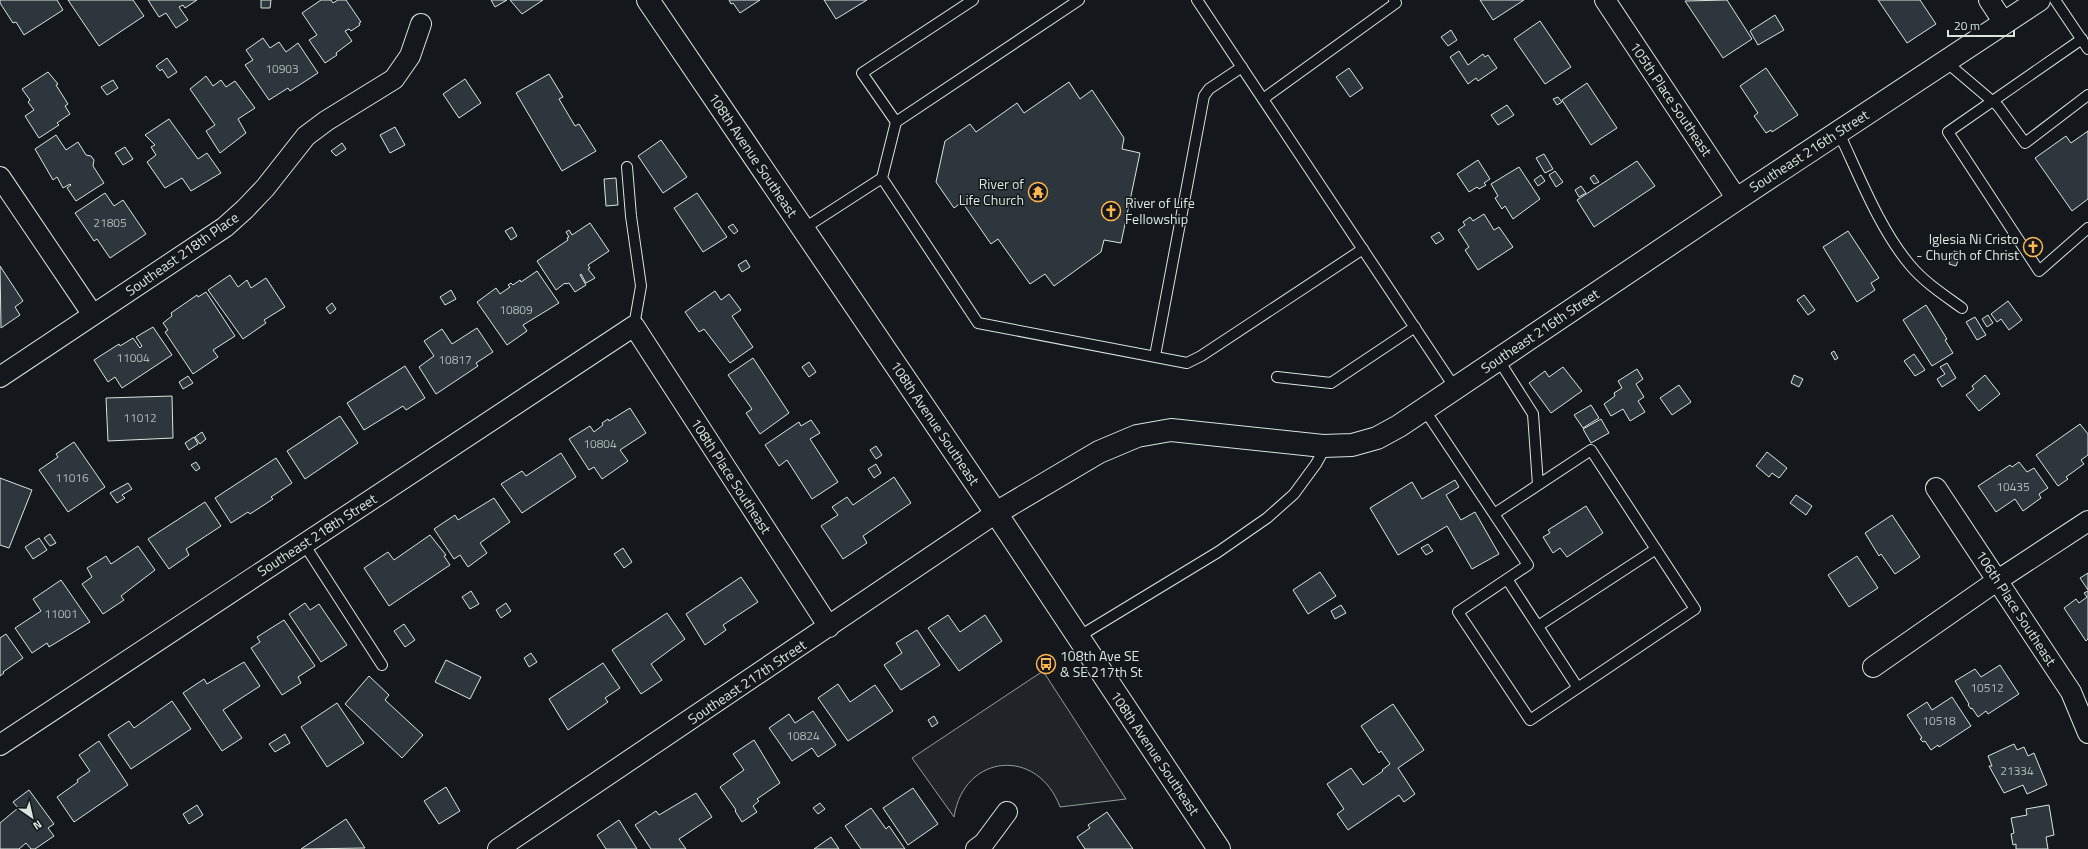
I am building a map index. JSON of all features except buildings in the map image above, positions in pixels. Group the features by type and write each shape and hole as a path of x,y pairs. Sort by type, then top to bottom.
{"street":[{"name":"108th Avenue Southeast","path":"648,0 996,514 1219,849"},
{"name":"105th Place Southeast","path":"1605,0 1737,198"},
{"path":"1989,0 2004,23"},
{"name":"Southeast 216th Street","path":"996,514 1099,452 1137,436 1171,430 1326,446 1352,445 1377,438 1456,388 1737,198 2039,0"},
{"name":"Southeast 218th Place","path":"0,377 224,227 245,209 265,188 306,136 326,121 394,78 410,56 421,24"},
{"path":"0,177 93,315"},
{"name":"Southeast 218th Street","path":"0,745 634,326"},
{"name":"108th Place Southeast","path":"634,326 828,627"},
{"name":"106th Place Southeast","path":"1936,488 2071,692 2088,733"},
{"name":"Southeast 217th Street","path":"498,849 996,514"},
{"path":"1873,667 1998,580 2088,521"},
{"path":"976,849 984,843 1007,812"}],"lane":[{"path":"896,122 862,73 973,0"},
{"path":"803,229 882,178 896,122 1079,0"},
{"path":"1197,0 1456,388"},
{"path":"1263,99 1396,3 1394,0"},
{"path":"2055,0 2088,48"},
{"path":"2082,40 1948,132 2039,271 2088,228"},
{"path":"1945,61 1998,106 2025,142 2088,95"},
{"path":"1155,356 1204,96 1209,89 1242,67"},
{"path":"1838,131 1876,211 1910,266 1962,308"},
{"path":"627,167 631,216 641,286 634,326"},
{"path":"882,178 978,323 1187,362 1201,356 1363,249"},
{"path":"1277,377 1331,383 1415,327"},
{"path":"1498,359 1533,414 1538,485"},
{"path":"1424,409 1494,514 1528,565 1458,612 1530,720 1695,609 1591,450 1494,514"},
{"path":"1078,637 1218,552 1267,518 1294,494 1316,464 1326,446"},
{"path":"304,544 382,665"},
{"path":"1538,626 1656,549"},
{"path":"1507,579 1578,688"}],"shaded area":[{"path":"1043,671 1126,799 1060,807 1050,788 1036,774 1019,767 1002,766 986,770 972,780 961,796 954,817 912,758"}],"place":[{"name":"River of Life Church","path":"1038,192"},
{"name":"River of Life Fellowship","path":"1111,211"},
{"name":"Iglesia Ni Cristo - Church of Christ","path":"2033,247"},
{"name":"108th Ave SE & SE 217th St","path":"1046,664"}]}
